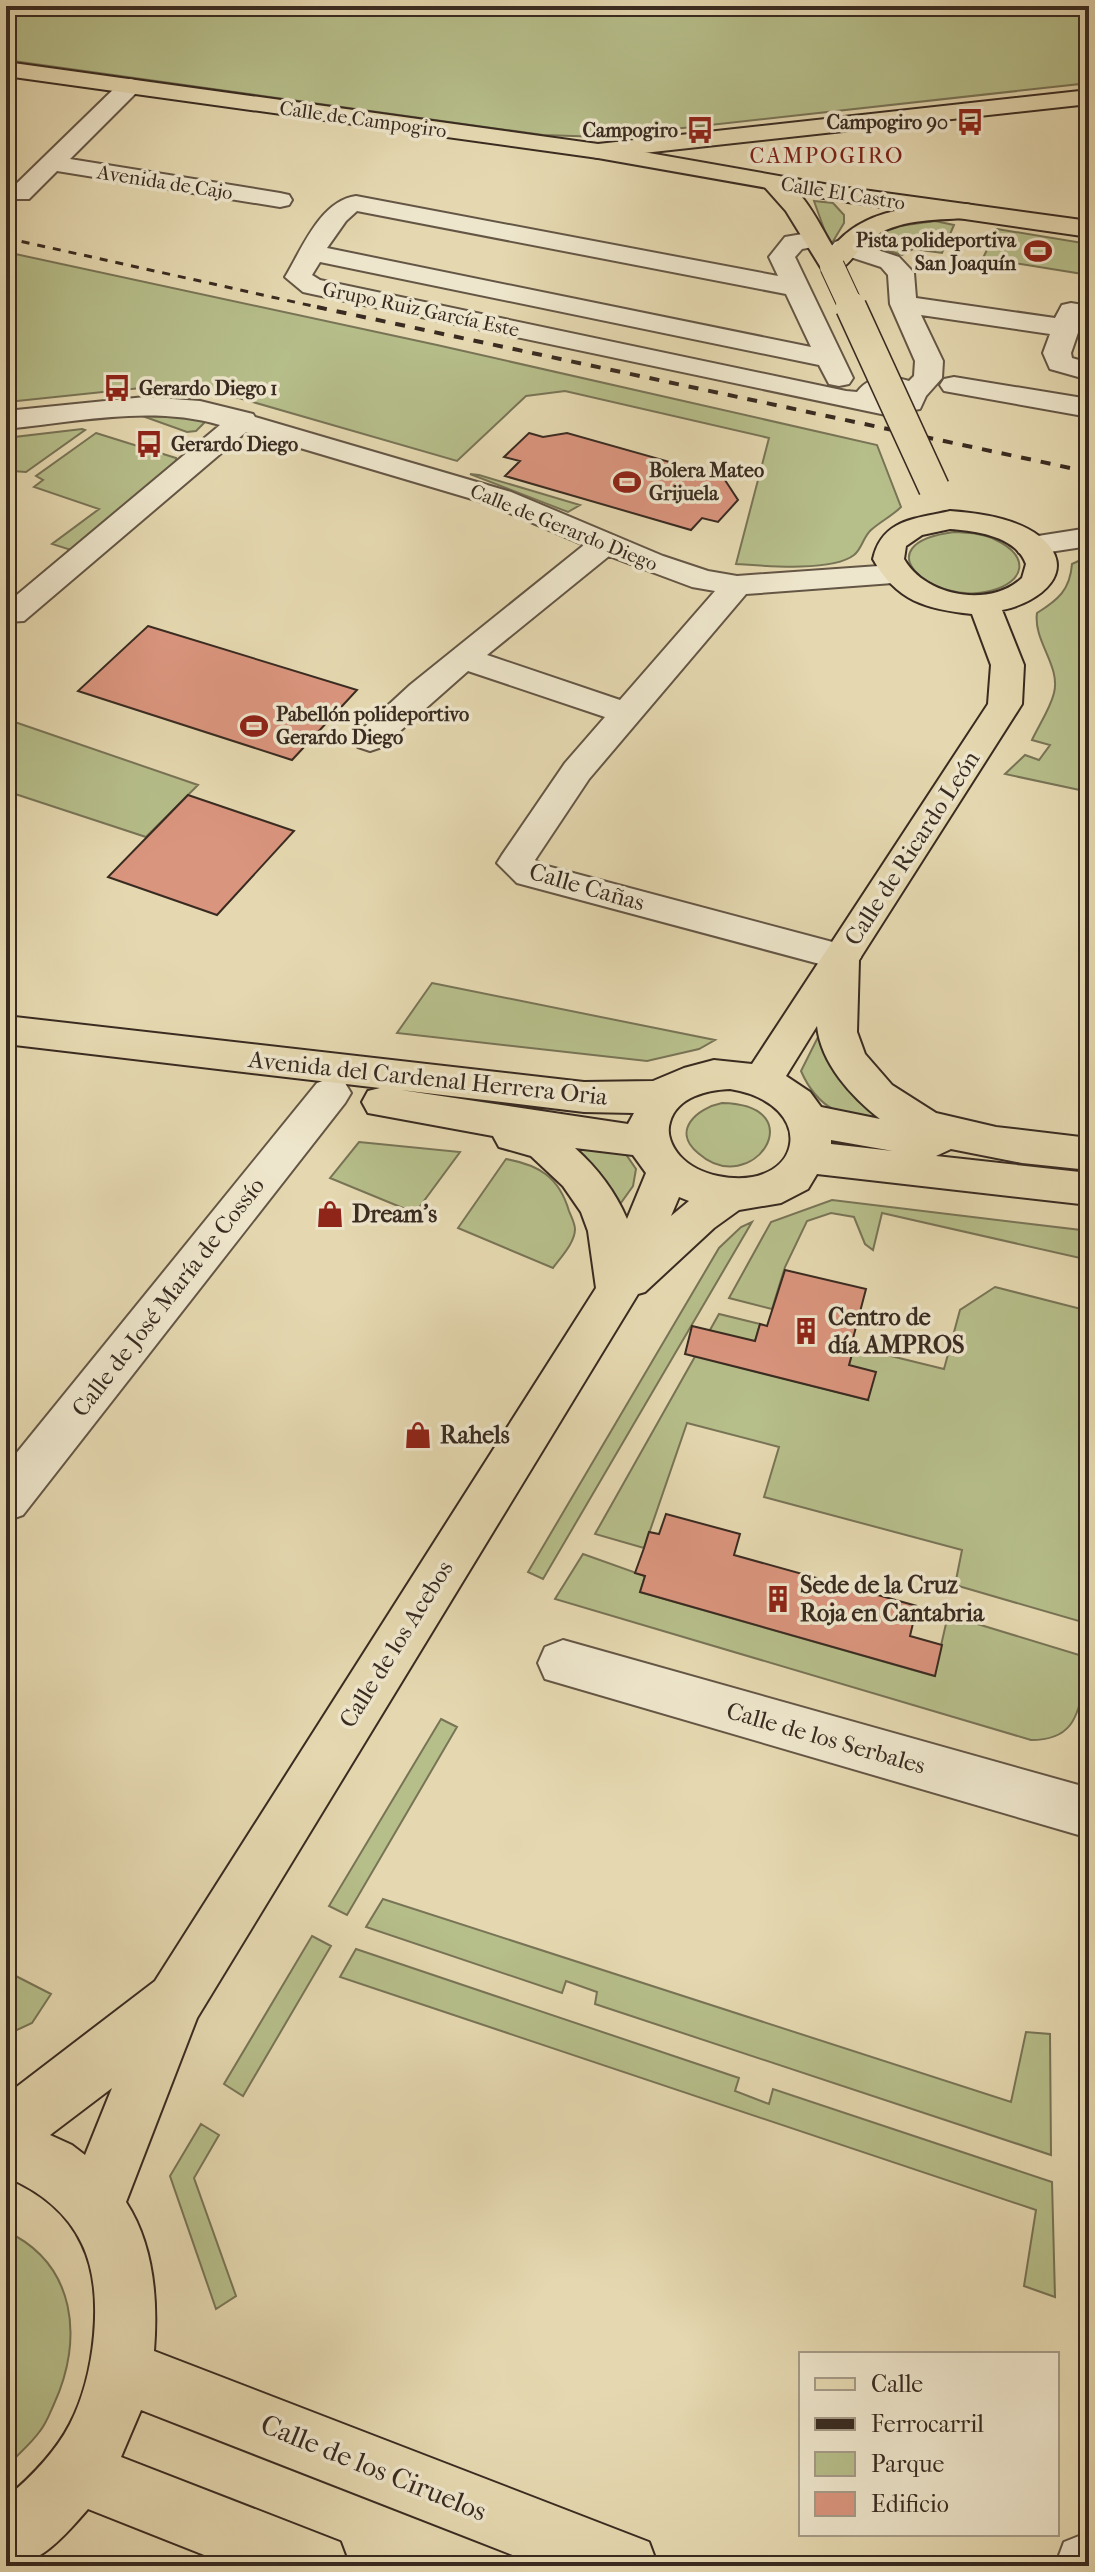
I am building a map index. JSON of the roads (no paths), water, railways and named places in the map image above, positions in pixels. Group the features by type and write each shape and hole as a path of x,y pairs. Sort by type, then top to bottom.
{"main road":[{"name":"Calle de Campogiro","path":"6,69 598,151 1089,97"},
{"path":"720,138 712,148 710,159 729,175"},
{"name":"Calle El Castro","path":"598,151 773,183 1089,229"},
{"path":"773,183 796,207 814,240 838,256 950,520"},
{"path":"796,207 807,197 830,192 851,212 838,256"},
{"path":"838,256 862,230 887,218 966,211"},
{"path":"950,520 987,524 1011,533 1030,546 1041,567 1031,588 1003,601 984,604 939,600 918,592 893,574 888,558 890,547 899,536 921,525 950,520"},
{"name":"Calle de Ricardo León","path":"762,1081 1005,704 1010,689 1006,656 984,604"},
{"path":"842,957 836,1028 847,1060 867,1086 898,1113 915,1123 951,1134 1069,1152"},
{"name":"Avenida del Cardenal Herrera Oria","path":"6,1030 584,1097 627,1099 666,1093 695,1078 732,1074 762,1081 792,1098 807,1138 800,1169 763,1192 730,1195 696,1188 658,1157 331,1093 126,1046"},
{"path":"658,1157 650,1115 666,1093"},
{"name":"Avenida del Cardenal Herrera Oria","path":"447,1114 545,1145 578,1175 600,1206 610,1231 618,1290"},
{"path":"807,1138 894,1138 1069,1152"},
{"path":"807,1138 1089,1189"},
{"name":"Calle de los Acebos","path":"94,2206 176,2000 618,1290 658,1157"},
{"name":"Calle de los Acebos","path":"618,1290 699,1216 730,1195"},
{"name":"Calle de los Acebos","path":"6,2130 45,2104 176,2000"},
{"path":"6,2147 52,2167 75,2184 94,2206 106,2225 123,2273 127,2334 122,2371 105,2422 76,2472 40,2512 6,2539"},
{"name":"Calle de los Ciruelos","path":"122,2371 237,2413 625,2566"},
{"path":"76,2472 316,2566"}],"street":[{"name":"Avenida de Cajo","path":"20,194 130,86"},
{"name":"Avenida de Cajo","path":"51,163 280,200"},
{"name":"Grupo Ruiz García Este","path":"797,288 376,205 347,205 298,277 312,286 860,400"},
{"path":"331,225 362,232"},
{"path":"814,240 794,242 782,257 831,359 860,400 885,385 902,387 912,394 922,388 928,378 929,361 903,304 901,273 890,262 838,256"},
{"name":"Grupo Ruiz García Este","path":"313,253 831,359"},
{"path":"575,342 594,312 618,254"},
{"path":"903,304 1079,312 1057,353 1060,363 1089,372"},
{"path":"784,319 816,326"},
{"path":"954,385 1087,402"},
{"name":"Calle de Gerardo Diego","path":"6,420 87,411 174,407 243,420 500,498 678,574 737,585 893,574"},
{"name":"Calle de Gerardo Diego","path":"87,411 204,450"},
{"path":"13,614 243,420"},
{"path":"1030,546 1089,537"},
{"path":"370,740 463,658 606,543"},
{"name":"Calle Cañas","path":"737,585 577,771 515,863 530,874 842,957"},
{"path":"463,658 628,714"},
{"name":"Calle de José María de Cossío","path":"6,1501 331,1093"},
{"name":"Calle de los Serbales","path":"563,1663 1089,1813"}],"railway":[{"path":"6,238 326,309"},
{"path":"317,307 1089,472"}],"place":[{"name":"Campogiro 90","path":"970,122"},
{"name":"Campogiro","path":"700,130"},
{"name":"Pista polideportiva San Joaquín","path":"1038,251"},
{"name":"Gerardo Diego 1","path":"117,388"},
{"name":"Gerardo Diego","path":"149,444"},
{"name":"Bolera Mateo Grijuela","path":"627,482"},
{"name":"Pabellón polideportivo Gerardo Diego","path":"254,726"},
{"name":"Dream's","path":"330,1214"},
{"name":"Centro de día AMPROS","path":"806,1331"},
{"name":"Rahels","path":"418,1435"},
{"name":"Sede de la Cruz Roja en Cantabria","path":"778,1599"}],"district":[{"name":"CAMPOGIRO","path":"827,155"}]}
